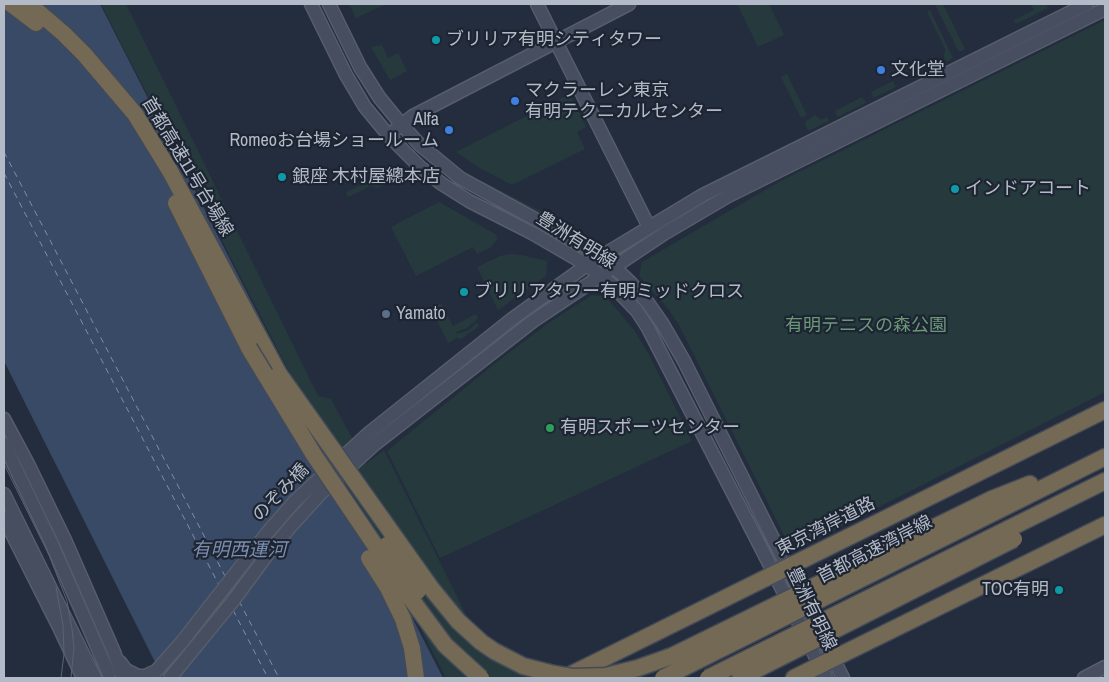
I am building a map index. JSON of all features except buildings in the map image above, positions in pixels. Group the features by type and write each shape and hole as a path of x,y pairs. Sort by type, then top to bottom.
{"highway":[{"name":"首都高速11号台場線","path":"11,4 58,42 77,62 108,98 144,147 179,210 249,348"},
{"name":"首都高速11号台場線","path":"29,4 84,54 135,114 170,171 279,374"},
{"path":"249,348 306,461 380,574 396,604 408,634 416,678"},
{"path":"249,348 314,455 408,596 445,645 481,678"},
{"path":"279,374 432,588 458,621 480,642 508,659 554,674 606,676 638,668 672,656 996,505"},
{"path":"279,374 333,465 433,612 451,646 461,678"},
{"name":"東京湾岸道路","path":"564,678 1105,410"},
{"name":"首都高速湾岸線","path":"663,678 996,505 1105,457"},
{"path":"740,678 1011,534 1105,481"},
{"path":"708,678 1105,490"},
{"path":"794,678 826,668 1105,525"}],"street":[{"name":"豊洲有明線","path":"311,4 346,75 365,107 388,136 421,168 469,201 532,233 587,265 614,286 637,311 781,572"},
{"name":"豊洲有明線","path":"329,4 360,67 379,97 420,145 460,178 568,236 614,267 631,283 662,322 684,360 826,668 843,678"},
{"path":"537,4 649,227"},
{"path":"388,136 401,124 429,107 629,4"},
{"name":"のぞみ橋","path":"150,675 285,511 369,433 512,319 587,265 703,196 1088,4"},
{"name":"のぞみ橋","path":"170,678 291,526 322,493 376,444 526,326 665,233 728,196 1105,9"},
{"path":"4,420 65,540 114,652 123,678"},
{"path":"4,444 55,550 109,674"},
{"path":"4,496 95,678"},
{"path":"4,518 83,678"},
{"path":"114,652 126,670 138,676 150,675"},
{"path":"1084,678 1105,667"}],"green space":[{"path":"101,4 126,4 318,396 331,399 366,464 384,450 482,647 539,678 446,678"},
{"path":"349,4 386,4 356,18"},
{"path":"737,4 769,4 784,35 758,47"},
{"path":"935,4 943,4 965,49 959,52"},
{"path":"1031,4 1046,4 1048,8 1016,24 1014,20 1034,10"},
{"path":"930,10 953,58 946,62 944,57 945,49 927,12"},
{"name":"有明テニスの森公園","path":"1105,20 1105,392 804,545 786,539 679,325 669,310 639,276 642,262 779,182"},
{"path":"382,45 388,58 398,53 407,71 390,80 371,47"},
{"path":"787,74 807,115 801,118 781,77"},
{"path":"893,81 896,87 873,98 871,92"},
{"path":"570,94 586,127 577,132 585,149 512,185 478,167 456,152"},
{"path":"862,97 866,103 837,117 835,111"},
{"path":"815,115 821,120 827,117 829,121 808,131 805,122"},
{"path":"390,172 394,181 378,188 371,186 348,197 346,192"},
{"path":"482,181 550,216 549,218 481,183"},
{"path":"439,202 497,235 495,237 498,238 490,248 477,254 473,247 416,276 391,227"},
{"path":"511,254 547,261 546,276 498,310 477,267 500,256"},
{"name":"有明スポーツセンター","path":"592,295 606,297 634,330 649,355 692,441 440,558 387,451 497,362 547,324"},
{"path":"441,303 453,326 476,314 478,319 467,328 456,332 457,334 469,330 477,322 479,326 461,339 457,338 448,343 431,308"}],"water":[{"name":"有明西運河","path":"4,4 100,4 443,678 163,678 4,361"}],"ferry route":[{"path":"4,152 225,576"},
{"path":"4,173 219,585"},
{"path":"239,601 279,678"},
{"path":"233,610 268,678"}],"tram line":[{"path":"4,464 49,555 67,601 74,647 71,678"},
{"path":"56,587 63,625 64,654 61,678"}],"place":[{"name":"ブリリア有明シティタワー","path":"436,40"},
{"name":"文化堂","path":"881,70"},
{"name":"マクラーレン東京 有明テクニカルセンター","path":"515,101"},
{"name":"Alfa Romeoお台場ショールーム","path":"449,130"},
{"name":"銀座 木村屋總本店","path":"282,177"},
{"name":"インドアコート","path":"955,189"},
{"name":"ブリリアタワー有明ミッドクロス","path":"464,292"},
{"name":"Yamato","path":"386,314"},
{"name":"有明スポーツセンター","path":"550,428"},
{"name":"TOC有明","path":"1059,590"}]}
